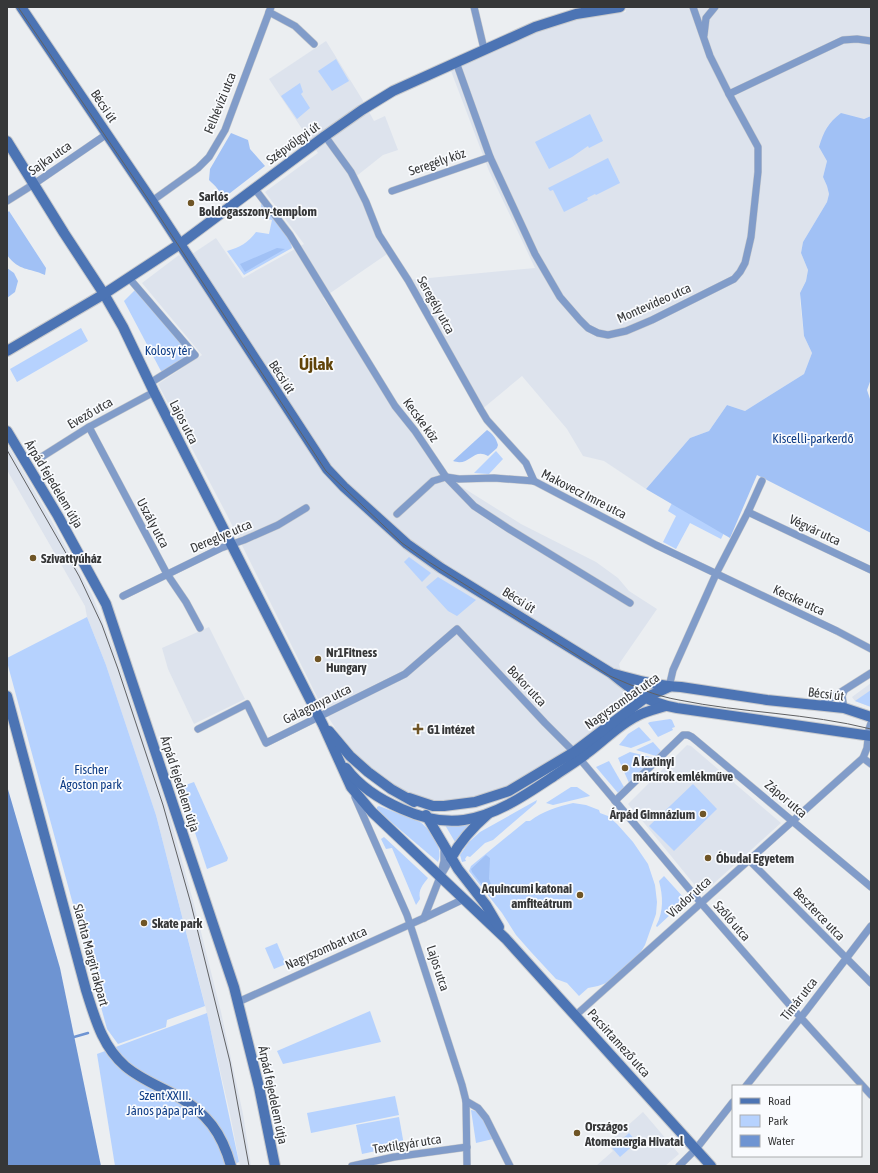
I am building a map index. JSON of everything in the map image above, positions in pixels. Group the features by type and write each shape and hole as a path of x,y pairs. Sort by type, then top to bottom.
{"main road":[{"name":"Bécsi út","path":"21,7 152,201 327,470 407,544 441,568 611,673 631,691 645,698 666,706 869,736"},
{"name":"Szépvölgyi út","path":"7,351 104,294 180,244 325,136 362,110 393,91 484,49 576,11 620,7"},
{"name":"Lajos utca","path":"7,141 104,294 123,327 321,721 351,787 372,812"},
{"name":"Árpád fejedelem útja","path":"7,430 58,516 106,604 234,987 259,1088 275,1166"},
{"name":"Bécsi út","path":"611,673 669,687 844,708 871,716"},
{"name":"Nagyszombat utca","path":"409,798 433,806 475,802 509,791 577,755 632,706 669,687"},
{"path":"631,691 635,697 632,706"},
{"name":"Slachta Margit rakpart","path":"7,696 86,990 97,1025 104,1040 125,1066 139,1076 178,1096 198,1110 211,1123 221,1137 231,1166"},
{"name":"Nagyszombat utca","path":"336,753 350,773 371,792 387,802 428,819 464,820 490,812 513,801 577,755 631,719 649,711 666,706"},
{"name":"Lajos utca","path":"321,721 350,756 368,772 391,789 409,798"},
{"name":"Pacsirtamező utca","path":"409,798 423,811 458,869 486,905 506,939"},
{"name":"Pacsirtamező utca","path":"372,812 506,939 711,1166"},
{"name":"Nagyszombat utca","path":"451,858 472,828 490,812"}],"street":[{"path":"474,7 484,49"},
{"name":"Montevideo utca","path":"456,62 490,156 535,254 560,297 580,320 592,330 608,335 626,331 652,320 734,279 745,263 751,236 758,172 758,147 710,56 694,7"},
{"path":"704,37 706,18 715,7"},
{"name":"Felhévízi utca","path":"152,201 198,168 209,157 225,130 270,10 295,26 314,44"},
{"path":"729,94 843,40 857,39 871,41"},
{"name":"Sajka utca","path":"7,201 106,134"},
{"name":"Seregély utca","path":"325,136 352,172 379,235 408,280 487,420 526,463 534,480"},
{"name":"Seregély köz","path":"392,190 490,156"},
{"name":"Kecske köz","path":"254,188 290,235 395,406 415,431 446,477 474,506 630,603"},
{"path":"129,278 195,355 152,387"},
{"name":"Evező utca","path":"40,458 152,387"},
{"name":"Uszály utca","path":"89,427 167,574 186,602 200,628"},
{"path":"397,514 433,481 446,477"},
{"name":"Makovecz Imre utca","path":"446,477 459,479 494,478 534,480 656,545 716,574"},
{"name":"Nagyszombat utca","path":"669,687 673,670 716,574 762,481"},
{"name":"Dereglye utca","path":"123,596 221,548 278,525 306,508"},
{"name":"Végvár utca","path":"748,512 871,570"},
{"name":"Kecske utca","path":"716,574 837,631 871,649"},
{"name":"Galagonya utca","path":"198,729 247,704 266,743 321,721 405,674 457,629"},
{"name":"Bokor utca","path":"457,629 577,755"},
{"path":"819,706 871,673"},
{"path":"844,691 842,696 844,708"},
{"path":"871,723 867,748 863,758 871,764"},
{"name":"Zápor utca","path":"615,801 683,735 688,735 794,821 871,887"},
{"name":"Szőlő utca","path":"577,755 700,903 800,1018 862,1085"},
{"name":"Viador utca","path":"576,1015 863,758"},
{"name":"Lajos utca","path":"351,787 388,869 410,925 453,1055 466,1100 467,1166"},
{"name":"Nagyszombat utca","path":"424,918 440,877 444,860 444,845"},
{"name":"Nagyszombat utca","path":"440,877 451,858"},
{"name":"Beszterce utca","path":"749,860 871,983"},
{"name":"Nagyszombat utca","path":"238,1002 410,925 464,899"},
{"name":"Tímár utca","path":"747,1085 871,926"},
{"name":"Szőlő utca","path":"862,1085 871,1095"},
{"path":"466,1100 478,1108 486,1118 510,1166"},
{"path":"679,1166 696,1149 732,1103"},
{"name":"Textilgyár utca","path":"352,1166 394,1156 467,1147"}],"shaded area":[{"path":"625,7 871,7 871,116 864,119 827,161 823,177 829,194 827,202 803,242 801,253 808,270 806,281 800,293 800,301 804,336 812,353 804,374 745,411 727,405 709,431 690,438 646,489 604,461 583,456 567,429 522,376 481,410 408,280 535,268 489,171 451,71 486,53 532,33 569,20 626,12"},
{"path":"326,41 374,121 385,116 398,150 383,155 354,178 390,252 323,298 446,477 521,524 596,562 618,578 629,591 657,609 619,664 629,704 574,745 534,772 502,790 471,800 429,802 398,789 376,773 357,756 339,734 323,709 227,515 158,384 202,355 142,283 179,255 183,260 216,238 243,278 304,244 265,192 318,153 269,79"},
{"path":"7,444 49,516 92,595 115,652 170,817 195,908 221,1012 243,1114 251,1166 240,1166 230,1114 205,1005 156,815 106,665 87,617 85,606 7,470"},
{"path":"209,627 245,699 194,724 168,669 162,648"},
{"path":"871,683 871,707 855,701 852,697"},
{"name":"Árpád Gimnázium","path":"687,745 691,746 781,823 702,894 628,804"},
{"path":"643,1112 679,1154 665,1166 596,1166 613,1151 607,1144"}],"green space":[{"path":"336,59 349,81 332,91 318,71"},
{"path":"300,83 303,92 301,94 310,108 297,119 281,96"},
{"name":"Kiscelli-parkerdő","path":"841,113 864,119 871,116 871,379 867,390 871,402 871,533 757,475 730,538 646,489 690,438 709,431 727,405 745,411 804,374 812,353 804,336 800,293 806,281 808,270 801,253 803,242 827,202 829,194 823,177 827,161 819,147 827,128"},
{"path":"590,114 603,141 589,148 588,146 572,157 549,169 535,142"},
{"path":"231,133 248,140 250,149 265,166 221,200 219,191 209,180 210,169"},
{"path":"608,158 620,183 587,198 588,200 564,212 553,190 550,191 548,188"},
{"path":"261,202 290,239 292,248 244,275 227,251 243,244 256,232 269,234 272,220 262,218"},
{"path":"9,211 46,268 45,275 20,267 7,255 7,213"},
{"path":"277,248 285,249 245,272 240,264"},
{"path":"7,268 14,273 18,281 15,292 7,298"},
{"name":"Kolosy tér","path":"136,289 190,351 189,356 162,373 124,301"},
{"path":"81,328 88,341 17,382 10,369"},
{"path":"487,430 495,438 498,445 497,448 488,456 479,454 468,460 459,462 453,461"},
{"path":"496,451 503,459 489,474 474,473"},
{"path":"688,471 741,498 721,539 690,523 676,549 663,542 676,516 668,511"},
{"path":"409,557 431,573 422,582 404,562"},
{"path":"438,577 476,600 457,616 448,611 426,587"},
{"name":"Fischer Ágoston park","path":"87,617 106,665 156,815 205,1006 167,1020 166,1027 118,1044 107,1029 7,662 7,658"},
{"path":"871,690 871,707 855,701"},
{"path":"670,719 675,727 672,728 673,730 658,737 648,723 650,722"},
{"path":"639,727 651,740 631,748 619,745 628,734"},
{"path":"653,742 661,751 656,756 636,750"},
{"path":"630,752 654,758 629,783 618,758"},
{"path":"609,761 624,787 618,793 596,767"},
{"path":"194,782 228,858 227,861 207,869 180,787"},
{"path":"693,784 717,809 674,851 649,826"},
{"path":"571,787 577,787 590,796 553,805 546,803"},
{"path":"537,800 536,803 493,840 485,843 470,857 467,856 465,859 466,861 462,862 460,855 469,842 480,832"},
{"path":"573,803 586,805 599,810 600,813 608,816 617,824 633,842 648,864 655,885 657,902 656,914 645,945 639,955 609,982 588,988 579,996 567,983 556,979 516,935 502,913 469,871 471,866 526,821 530,821 550,810"},
{"path":"379,806 420,822 424,825 432,834 438,845 438,862 377,810 377,807"},
{"path":"472,823 455,842 445,825 464,825"},
{"path":"384,837 428,878 421,887 420,899 416,905 392,848 386,849 381,839"},
{"path":"486,855 490,858 489,879 492,887 487,891 471,869"},
{"path":"664,876 684,898 684,902 657,927 656,926 662,909 659,881"},
{"path":"277,943 286,964 274,969 265,948"},
{"path":"370,1011 381,1042 283,1064 277,1051"},
{"name":"Szent XXIII. János pápa park","path":"207,1013 239,1162 230,1166 115,1166 97,1054"},
{"path":"395,1096 399,1115 311,1133 307,1113"},
{"path":"471,1110 476,1111 484,1121 493,1139 476,1143"},
{"path":"399,1117 404,1145 362,1154 356,1125"},
{"path":"629,1133 637,1142 620,1157 612,1148"}],"water":[{"path":"7,786 60,968 101,1166 7,1166"}],"waterway":[{"path":"74,1037 88,1033"}],"tram line":[{"path":"18,7 150,202 326,471 402,543 429,562 610,676 636,687 661,696 703,704 799,716 871,729"},
{"path":"7,450 79,576 102,625 118,669 163,805 191,904 230,1062 249,1166"}],"place":[{"name":"Sarlós Boldogasszony-templom","path":"191,203"},
{"name":"Szivattyúház","path":"33,558"},
{"name":"Nr1Fitness Hungary","path":"318,659"},
{"name":"G1 intézet","path":"418,729"},
{"name":"A katinyi mártírok emlékműve","path":"625,768"},
{"name":"Árpád Gimnázium","path":"703,814"},
{"name":"Óbudai Egyetem","path":"708,858"},
{"name":"Aquincumi katonai amfiteátrum","path":"580,895"},
{"name":"Skate park","path":"144,923"},
{"name":"Országos Atomenergia Hivatal","path":"577,1133"}],"district":[{"name":"Újlak","path":"316,364"}]}
